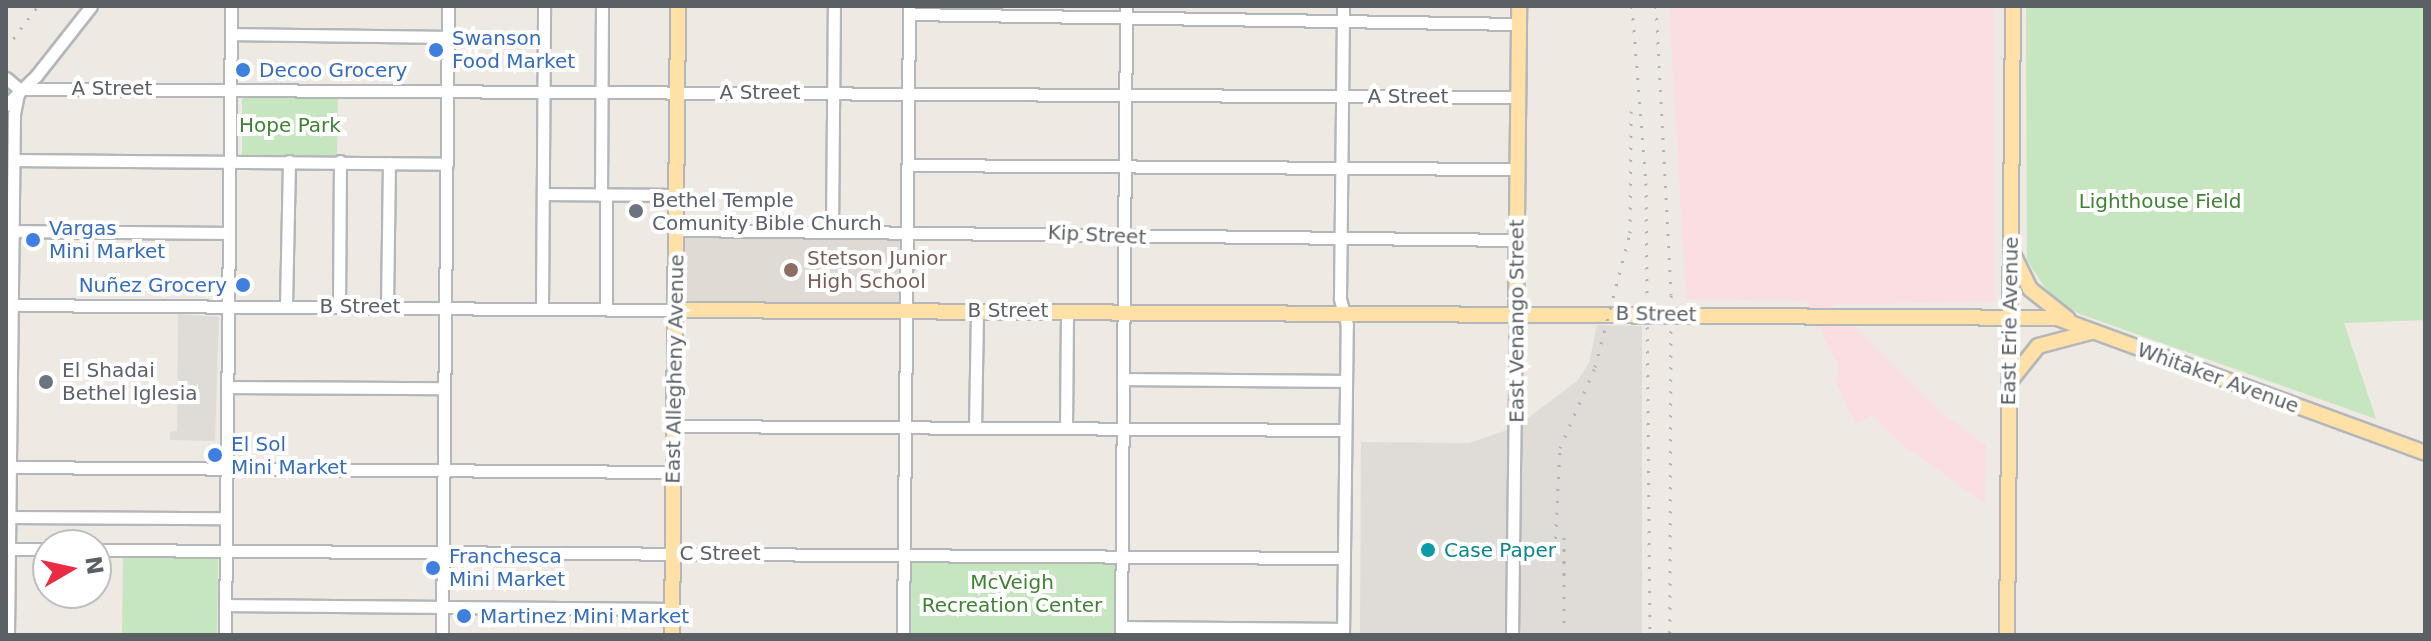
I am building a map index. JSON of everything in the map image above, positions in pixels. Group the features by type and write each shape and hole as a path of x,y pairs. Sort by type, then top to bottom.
{"main road":[{"name":"East Allegheny Avenue","path":"672,635 678,6"},
{"name":"East Venango Street","path":"1516,313 1519,6"},
{"name":"East Erie Avenue","path":"2007,635 2013,6"},
{"path":"2010,239 2030,289 2075,324"},
{"name":"B Street","path":"676,310 2010,317"},
{"name":"Whitaker Avenue","path":"2010,317 2057,318 2425,453"},
{"path":"2009,396 2020,363 2038,346 2095,331"}],"street":[{"path":"6,105 19,89 36,76 91,6"},
{"path":"225,635 231,6"},
{"path":"442,635 448,6"},
{"path":"542,307 544,6"},
{"path":"602,6 606,307"},
{"path":"832,229 834,6"},
{"path":"1126,12 1121,631 1343,632 1346,381 1341,239 1343,6"},
{"path":"903,635 909,10 1126,12 1343,23 1519,24"},
{"path":"231,34 447,37"},
{"path":"6,78 19,89"},
{"path":"8,635 9,248 19,89"},
{"name":"A Street","path":"19,89 1519,97"},
{"path":"14,160 447,164"},
{"path":"286,305 289,161"},
{"path":"339,306 340,161"},
{"path":"387,306 389,163"},
{"path":"908,165 1518,169"},
{"path":"543,194 677,195"},
{"name":"Kip Street","path":"677,230 832,229 1517,240"},
{"path":"12,231 229,233"},
{"name":"B Street","path":"8,305 606,307 676,310"},
{"path":"975,428 977,310"},
{"path":"1066,428 1067,310"},
{"name":"East Venango Street","path":"1512,635 1516,313"},
{"path":"1123,379 1346,381"},
{"path":"227,387 443,388"},
{"path":"674,426 1345,430"},
{"path":"8,467 674,472"},
{"path":"10,517 226,518"},
{"path":"8,549 32,549"},
{"name":"C Street","path":"112,550 1344,558"},
{"path":"226,605 672,609"}],"shaded area":[{"path":"1669,6 1994,6 1994,302 1832,304 1943,414 1986,445 1985,504 1902,444 1872,416 1855,424 1836,382 1838,366 1806,301 1686,299"},
{"name":"Stetson Junior High School","path":"677,230 907,231 906,310 676,310"},
{"path":"178,314 219,317 215,441 170,440 170,432 177,431"},
{"name":"Case Paper","path":"1597,325 1642,326 1642,635 1360,635 1361,442 1469,443 1516,427 1577,381 1589,363"}],"green space":[{"name":"Lighthouse Field","path":"2026,6 2425,6 2425,320 2344,323 2376,419 2080,314 2053,300 2027,260"},
{"name":"Hope Park","path":"242,94 338,95 337,156 242,155"},
{"name":"McVeigh Recreation Center","path":"904,554 1121,556 1120,635 903,635"},
{"path":"218,557 217,635 122,635 123,558"}],"railway":[{"path":"6,48 38,6"},
{"path":"1632,6 1646,183 1650,635"},
{"path":"1656,6 1671,295 1670,635"},
{"path":"1555,550 1560,448 1595,367 1630,233 1631,111"},
{"path":"1564,536 1564,635"}],"place":[{"name":"Swanson Food Market","path":"436,50"},
{"name":"Decoo Grocery","path":"243,70"},
{"name":"Bethel Temple Comunity Bible Church","path":"636,211"},
{"name":"Vargas Mini Market","path":"33,240"},
{"name":"Stetson Junior High School","path":"791,270"},
{"name":"Nuñez Grocery","path":"243,285"},
{"name":"El Shadai Bethel Iglesia","path":"46,382"},
{"name":"El Sol Mini Market","path":"215,455"},
{"name":"Case Paper","path":"1428,550"},
{"name":"Franchesca Mini Market","path":"433,568"},
{"name":"Martinez Mini Market","path":"464,616"}]}
